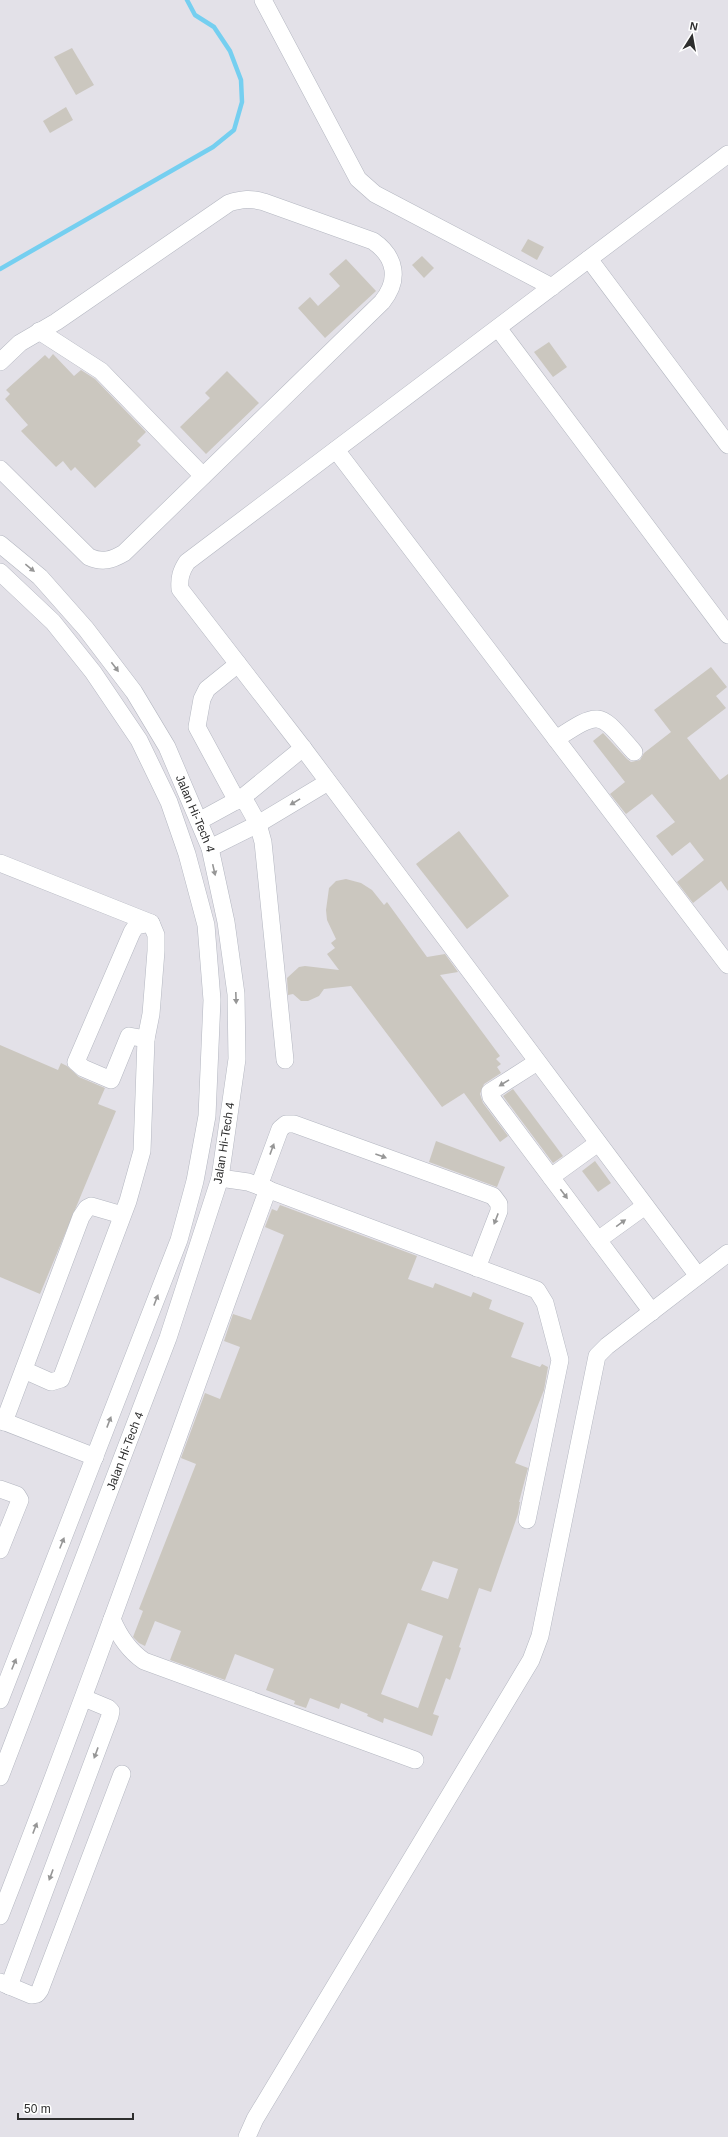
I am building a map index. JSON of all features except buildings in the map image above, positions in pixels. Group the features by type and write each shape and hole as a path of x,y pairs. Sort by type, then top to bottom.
{"street":[{"path":"263,0 358,179 375,194 552,287"},
{"path":"698,1276 304,748 180,588 181,571 187,562 728,154"},
{"path":"0,362 20,343 229,204 240,200 252,199 264,202 373,241 382,248 390,260 393,272 393,286 389,293 124,553 114,559 100,561 89,557 0,469"},
{"path":"589,259 728,445"},
{"path":"498,328 728,635"},
{"path":"39,331 101,371 203,476"},
{"path":"336,450 728,965"},
{"name":"Jalan Hi-Tech 4","path":"0,544 40,577 86,629 134,692 167,747 210,848 226,922 236,994 237,1059 220,1178 168,1338 0,1777"},
{"name":"Jalan Hi-Tech 4","path":"0,572 53,622 93,672 139,740 172,809 187,854 206,925 212,1000 207,1116 195,1181 179,1240 95,1458 1,1693"},
{"path":"238,664 207,688 202,699 197,727 240,799 258,824 263,842 285,1060"},
{"path":"556,739 591,719 602,719 610,724 634,752"},
{"path":"199,821 240,799 304,748"},
{"path":"210,848 258,824 328,782"},
{"path":"0,863 151,922 156,936 151,1014 146,1040 142,1151 122,1215 61,1379 51,1382 24,1370"},
{"path":"146,1040 129,1036 112,1080 83,1068 76,1062 132,932 140,924 151,922"},
{"path":"537,1062 490,1092 490,1094 652,1312"},
{"path":"0,1916 84,1698 263,1188 280,1129 286,1124 294,1124 493,1196 499,1204 498,1211 477,1268"},
{"path":"551,1177 598,1143"},
{"path":"220,1178 248,1182 537,1290 545,1303 560,1360 527,1520"},
{"path":"95,1458 2,1421 24,1370 81,1217 87,1208 91,1206 122,1215"},
{"path":"598,1240 645,1206"},
{"path":"247,2137 260,2112 532,1660 540,1636 597,1356 728,1253"},
{"path":"0,1489 17,1495 20,1500 0,1550"},
{"path":"112,1619 118,1633 132,1653 144,1661 415,1760"},
{"path":"84,1698 108,1708 111,1711 110,1716 5,1984 31,1995 37,1994 40,1990 122,1774"}],"shaded area":[{"path":"0,0 728,0 728,2137 0,2137"}],"waterway":[{"path":"0,269 213,147 234,130 242,102 241,80 230,51 214,27 195,15 187,0"}]}
